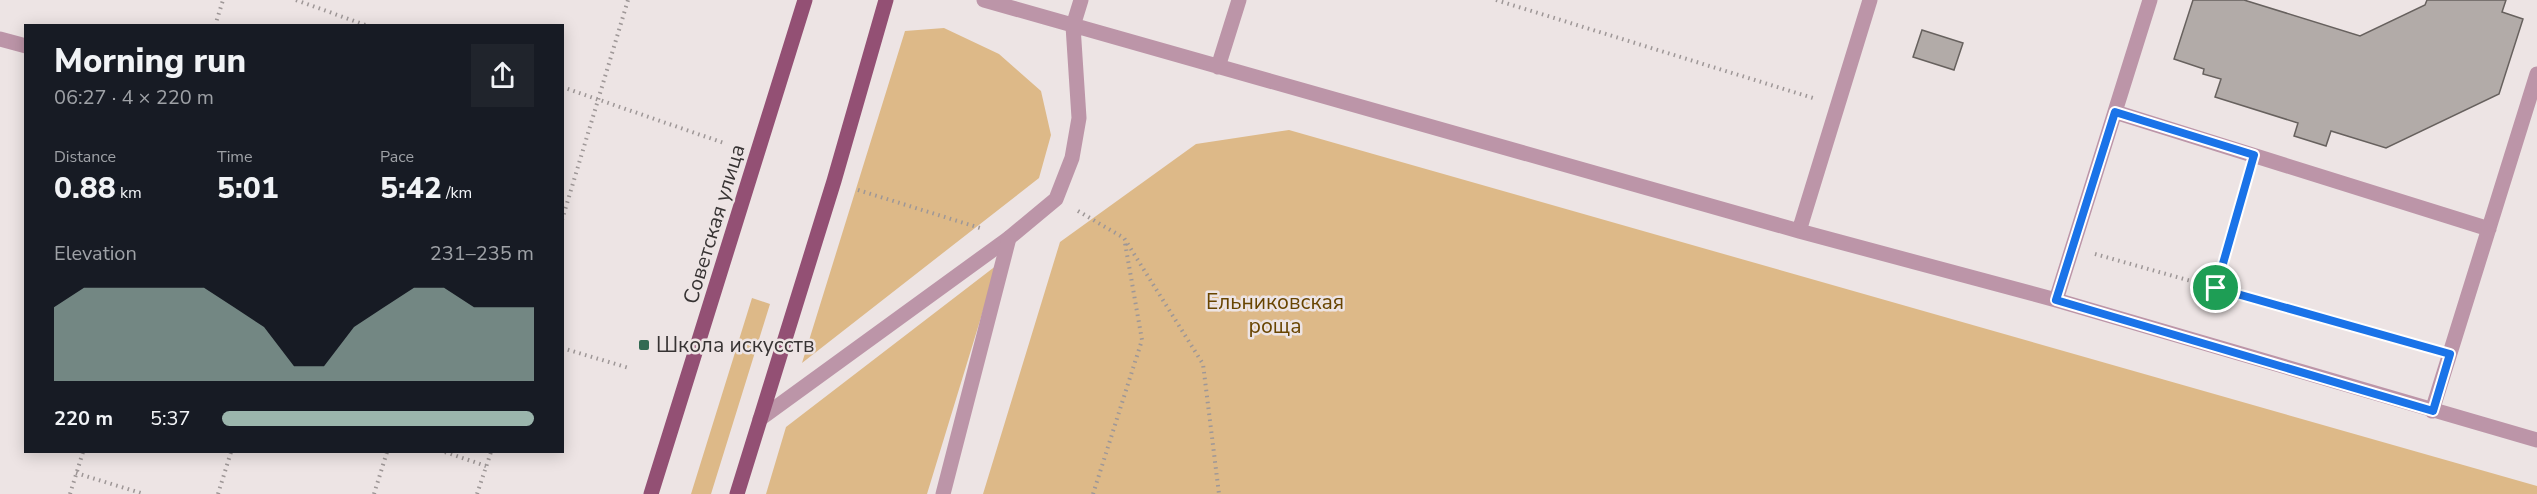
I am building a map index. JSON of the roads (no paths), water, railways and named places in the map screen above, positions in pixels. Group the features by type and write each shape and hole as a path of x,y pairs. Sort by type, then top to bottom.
{"main road":[{"name":"Советская улица","path":"651,494 806,0"},
{"path":"737,494 834,181 886,0"}],"street":[{"path":"984,0 1799,231 2056,300 2537,440"},
{"path":"760,419 1009,238 1056,199 1072,158 1079,118 1073,26 1081,0"},
{"path":"1218,67 1239,0"},
{"path":"1799,231 1870,0"},
{"path":"2056,300 2150,0"},
{"path":"0,39 24,45"},
{"path":"2433,411 2537,74"},
{"path":"2115,112 2489,229"},
{"path":"943,494 1009,238"}],"place":[{"name":"Школа искусств","path":"644,345"}],"park label":[{"name":"Ельниковская роща","path":"1275,314"}]}
